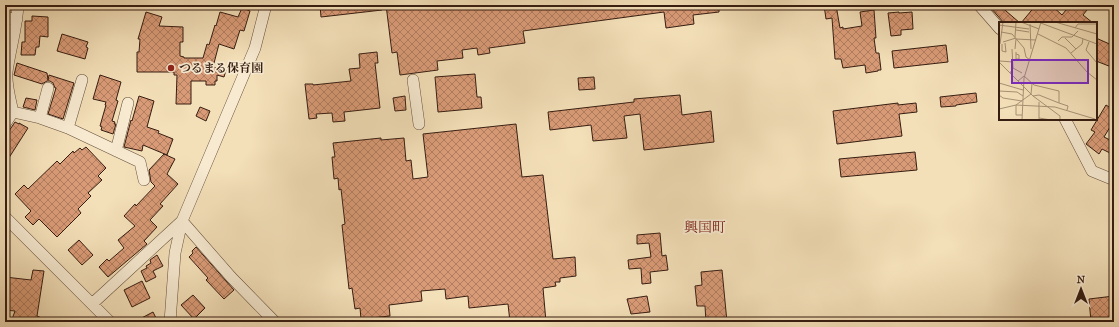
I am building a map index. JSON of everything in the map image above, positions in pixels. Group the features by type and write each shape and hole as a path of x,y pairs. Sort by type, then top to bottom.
{"street":[{"path":"5,124 13,112 7,73 17,19 18,5"},
{"path":"170,322 175,253 182,221 255,48 266,5"},
{"path":"979,5 999,28"},
{"path":"5,18 17,19"},
{"path":"68,128 82,80"},
{"path":"413,80 419,124"},
{"path":"40,118 48,88"},
{"path":"116,151 128,103"},
{"path":"13,112 40,118 68,128 140,162 144,180"},
{"path":"1066,120 1092,171 1114,180"},
{"path":"5,217 110,322"},
{"path":"92,304 182,221"},
{"path":"182,221 231,277 275,322"}],"building":[{"path":"320,5 381,5 382,10 321,17"},
{"path":"386,5 719,5 719,12 693,15 694,24 666,28 664,12 523,31 525,43 489,48 490,53 478,55 477,48 462,50 463,58 437,61 438,70 400,75 397,52 392,53"},
{"path":"824,5 836,5 840,28 843,27 843,29 862,26 860,12 874,10 876,38 874,38 876,53 879,53 881,70 866,73 865,65 843,68 841,59 835,59 832,18 826,19"},
{"path":"991,5 999,5 1019,22 1003,22 990,7"},
{"path":"1036,5 1051,5 1062,15 1070,5 1091,5 1083,15 1092,22 1022,22"},
{"path":"242,8 250,11 244,31 240,30 234,49 219,44 213,67 226,70 224,77 217,75 215,85 206,85 206,81 191,81 191,104 176,104 177,75 174,75 174,72 137,72 137,52 139,52 140,39 138,39 146,12 162,17 159,26 183,27 183,42 180,42 180,56 184,58 203,58 220,12 238,17"},
{"path":"912,12 913,29 901,30 901,35 891,36 888,13"},
{"path":"32,16 48,17 48,37 40,36 39,47 36,47 35,55 21,55 22,42 25,42 25,21 32,21"},
{"path":"62,34 88,42 85,59 57,51"},
{"path":"1097,38 1114,46 1114,68 1097,61"},
{"path":"946,45 948,62 894,68 892,51"},
{"path":"377,52 378,63 375,63 380,108 344,112 345,121 333,122 332,113 316,114 317,118 309,119 305,84 313,85 351,81 349,69 360,68 359,54"},
{"path":"17,63 47,73 48,80 49,75 74,83 63,119 48,114 56,88 53,83 47,81 42,84 14,75"},
{"path":"475,74 477,97 481,97 482,108 438,112 435,77"},
{"path":"100,75 121,82 116,100 118,101 112,121 116,124 113,134 101,130 102,127 100,126 106,102 93,99"},
{"path":"594,77 595,89 579,90 578,78"},
{"path":"976,93 977,102 941,107 940,97"},
{"path":"680,95 682,115 711,111 714,142 644,150 640,114 624,116 627,138 593,141 591,125 550,130 548,112 634,102 634,99"},
{"path":"139,96 154,101 147,127 159,131 158,133 173,139 167,155 143,145 142,151 124,147"},
{"path":"405,96 406,110 395,111 393,98"},
{"path":"26,98 37,100 35,110 23,107"},
{"path":"898,103 898,105 916,103 917,112 899,114 902,136 837,144 833,111"},
{"path":"1106,105 1114,110 1114,119 1104,137 1114,142 1114,155 1102,149 1099,154 1086,144 1095,132 1091,130"},
{"path":"200,107 210,111 206,121 196,116"},
{"path":"15,122 28,128 5,164 5,137"},
{"path":"516,124 522,177 543,175 553,259 575,257 576,276 560,278 560,282 555,282 556,286 543,288 546,322 510,322 508,304 469,308 468,296 446,299 445,289 421,291 422,301 389,305 390,316 361,319 360,308 355,309 352,288 349,289 342,225 345,224 341,189 339,190 338,178 334,179 332,157 335,157 333,143 381,138 381,140 404,138 406,161 411,160 413,179 428,177 423,134"},
{"path":"86,147 106,168 98,176 102,180 88,193 91,196 78,209 81,213 57,237 39,219 33,225 25,217 31,211 15,194 24,185 28,189 57,161 60,164 73,151 74,153 80,148 82,150"},
{"path":"915,152 917,170 841,177 839,159"},
{"path":"164,154 175,159 167,174 178,184 160,204 163,206 150,220 157,227 144,241 147,244 108,277 99,267 107,259 109,261 124,248 118,240 135,226 124,216 155,186 151,182 149,170"},
{"path":"660,233 662,256 666,255 668,270 650,272 651,283 642,284 641,268 629,269 628,260 651,257 649,243 637,244 637,235"},
{"path":"79,240 93,255 82,265 68,250"},
{"path":"196,247 234,290 224,299 206,280 208,278 189,257"},
{"path":"157,255 163,266 153,271 156,277 146,282 141,271 147,268 146,266 151,263 150,260"},
{"path":"33,270 44,271 37,316 51,322 11,322 15,311 5,310 5,277 31,280"},
{"path":"722,270 727,322 706,322 705,306 697,306 695,286 702,285 701,272"},
{"path":"142,281 150,298 132,307 124,290"},
{"path":"193,295 205,308 194,319 181,305"},
{"path":"647,296 650,312 631,314 627,299"},
{"path":"1114,296 1114,322 1091,322 1089,299"},
{"path":"153,312 158,322 134,322"}],"place":[{"name":"つるまる保育園","path":"171,68"}],"district":[{"name":"興国町","path":"705,227"}]}
